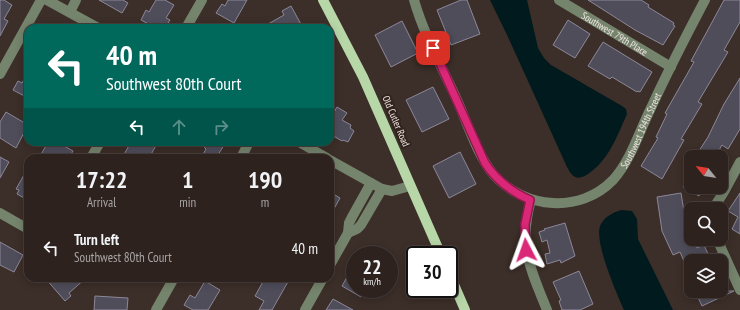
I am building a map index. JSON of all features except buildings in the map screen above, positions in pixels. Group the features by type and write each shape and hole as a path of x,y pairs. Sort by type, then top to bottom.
{"main road":[{"name":"Old Cutler Road","path":"323,0 363,76 437,246"},
{"path":"458,296 463,309"}],"street":[{"path":"28,24 41,0"},
{"path":"48,0 91,24"},
{"path":"70,12 76,0"},
{"path":"188,24 202,0"},
{"name":"Southwest 194th Street","path":"414,0 426,35 446,74 485,163 503,184 517,194 530,200 550,203 569,202 592,195 604,188 627,160 671,67 705,0"},
{"name":"Southwest 79th Place","path":"559,0 671,67"},
{"path":"0,74 24,31"},
{"path":"306,146 320,154"},
{"path":"334,162 382,189 392,191 410,186"},
{"path":"717,202 740,162"},
{"path":"334,258 348,233 349,223 371,183"},
{"path":"348,233 357,229 366,217 382,189"},
{"path":"530,200 525,224 526,250 530,270 547,310"},
{"path":"355,211 366,217"},
{"path":"0,213 24,227"},
{"path":"720,246 740,290"},
{"path":"156,310 172,282"},
{"path":"305,310 321,282"}],"water":[{"path":"490,0 527,0 538,48 544,58 551,65 626,109 627,114 612,147 602,162 588,174 578,178 571,174 567,167"},
{"path":"621,210 632,211 637,219 638,239 673,310 624,310 606,266 602,253 599,231 601,224 607,217"}],"route":[{"path":"433,48 485,163 491,172 503,184 517,194 530,200 525,224 526,250"}]}
